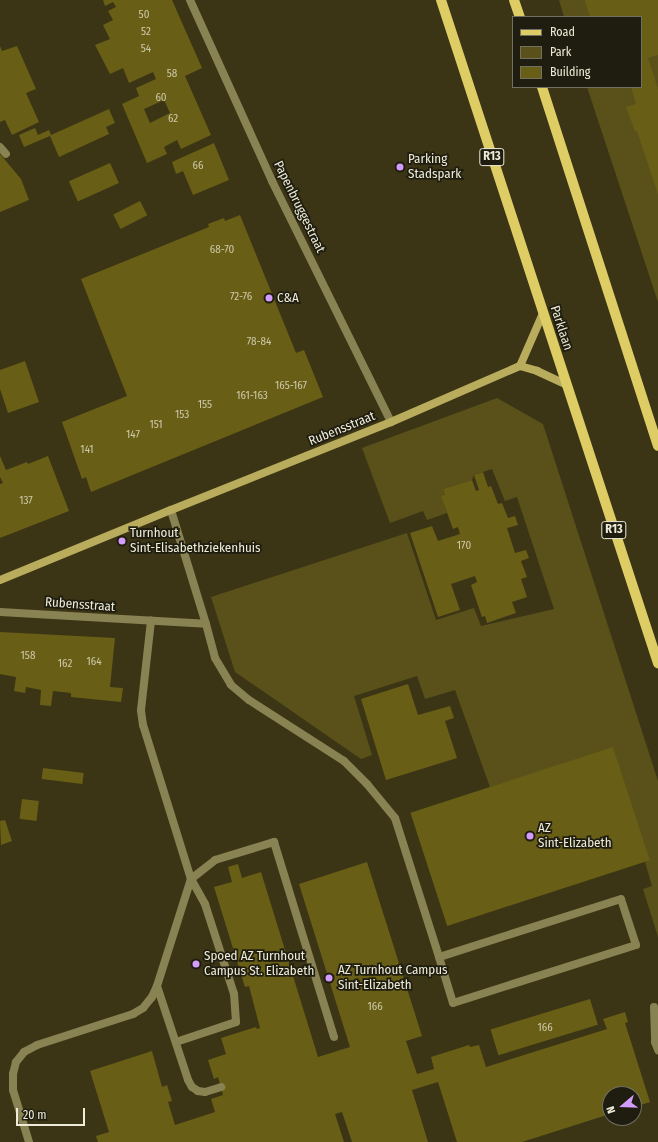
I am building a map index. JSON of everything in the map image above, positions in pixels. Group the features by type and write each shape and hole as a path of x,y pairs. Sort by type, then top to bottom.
{"main road":[{"name":"Parklaan","path":"441,0 658,663"},
{"path":"514,0 520,16"},
{"path":"542,88 658,446"}],"street":[{"name":"Papenbruggestraat","path":"190,0 272,181 392,422"},
{"path":"0,147 6,154"},
{"path":"544,313 520,366 537,371 567,384"},
{"name":"Rubensstraat","path":"0,580 392,422 520,366"},
{"path":"171,510 215,658 222,673 231,685 249,700 344,761 367,784 395,818 453,1003 636,945 621,899 439,957"},
{"name":"Rubensstraat","path":"0,612 206,624"},
{"path":"151,621 141,710 143,726 191,879 205,904 234,994 236,1022 176,1042"},
{"path":"29,1142 13,1090 12,1074 16,1062 24,1052 36,1045 133,1014 143,1008 152,997 157,986 191,879 215,860 274,842 334,1037"},
{"path":"157,986 188,1080 192,1087 198,1091 205,1092 221,1087"},
{"path":"654,1007 655,1042 658,1050"}],"green space":[{"path":"559,0 658,0 658,302 587,88 642,88 642,16 564,16"},
{"path":"497,398 543,424 658,781 658,937 643,889 652,886 645,862 649,860 613,748 490,787 455,690 425,699 417,676 354,696 372,755 361,759 235,672 211,597 407,533 436,620 474,608 481,626 554,609 517,497 505,501 492,469 474,475 472,480 443,489 445,495 442,497 447,513 427,520 423,511 390,523 362,448"}],"building":[{"path":"103,0 172,0 202,68 185,76 211,135 181,149 177,140 164,147 167,154 147,163 122,104 139,96 136,88 156,79 153,72 129,83 123,68 110,74 95,45 110,39 103,25 113,20 108,11 116,7 113,2 105,6","holes":["164,100 170,113 150,123 144,109"]},
{"path":"585,0 658,0 658,55 648,58 658,89 658,194 637,131 635,131 626,107 636,104 631,88 642,88 642,16 590,16"},
{"path":"0,46 2,51 17,46 36,89 26,93 39,122 12,135 5,120 0,122"},
{"path":"109,109 115,123 106,127 109,134 59,157 50,136 24,147 19,135 35,128 38,135 49,130 51,135"},
{"path":"214,143 229,180 193,195 183,171 176,174 172,162"},
{"path":"0,154 21,179 29,200 0,212"},
{"path":"110,163 119,183 78,201 69,181"},
{"path":"140,201 147,215 121,229 113,215"},
{"path":"240,215 296,353 304,350 323,397 91,492 86,477 82,479 62,422 127,396 81,279 209,227 208,224 224,218 225,221"},
{"path":"25,361 39,402 8,413 0,389 0,370"},
{"path":"0,456 6,470 27,462 28,464 48,456 69,511 0,538 0,484 3,483 0,477"},
{"path":"483,472 488,487 491,486 498,504 502,503 508,518 515,516 518,525 507,528 515,553 526,550 529,558 521,561 527,577 521,579 527,597 512,602 516,613 487,623 485,616 482,617 471,585 477,582 475,576 451,584 460,610 438,617 410,533 432,526 438,541 460,534 458,527 453,529 441,496 445,495 443,489 472,480 476,491 479,490 474,475"},
{"path":"0,632 115,638 110,687 123,688 121,702 71,697 71,693 53,691 51,706 40,705 41,690 26,687 25,693 14,691 16,677 0,674"},
{"path":"408,684 418,715 450,706 454,718 445,721 457,758 386,780 361,699"},
{"name":"AZ Sint-Elizabeth","path":"613,747 650,860 447,926 410,813"},
{"path":"43,768 84,773 82,784 42,779"},
{"path":"22,799 39,801 36,821 20,819"},
{"path":"5,820 12,841 1,845 0,821"},
{"path":"367,862 422,1036 406,1041 417,1074 434,1069 431,1057 469,1045 470,1047 479,1045 486,1067 607,1029 603,1019 625,1012 628,1022 625,1023 650,1102 642,1104 642,1086 602,1086 602,1117 522,1142 457,1142 438,1082 412,1090 428,1142 352,1142 342,1112 335,1114 344,1142 98,1142 96,1136 109,1132 90,1071 152,1051 162,1087 167,1085 172,1101 168,1102 175,1125 215,1112 211,1099 223,1095 218,1077 214,1079 208,1060 226,1054 221,1038 256,1027 257,1029 260,1028 249,986 245,987 214,887 232,882 228,867 238,864 242,878 261,872 318,1057 350,1047 299,884"},
{"path":"590,999 598,1025 498,1055 491,1029"}],"place":[{"name":"Parking Stadspark","path":"400,167"},
{"name":"C&A","path":"269,298"},
{"name":"Turnhout Sint-Elisabethziekenhuis","path":"122,541"},
{"name":"AZ Sint-Elizabeth","path":"530,836"},
{"name":"Spoed AZ Turnhout Campus St. Elizabeth","path":"196,964"},
{"name":"AZ Turnhout Campus Sint-Elizabeth","path":"329,978"}]}
